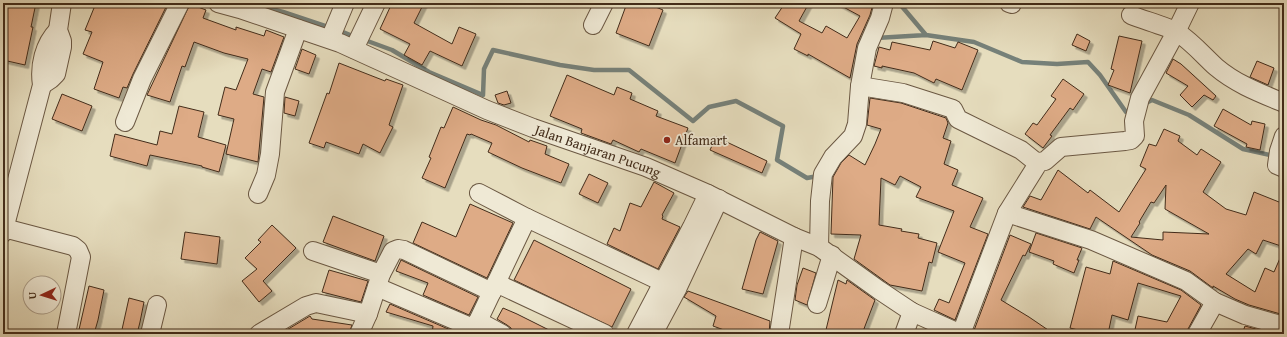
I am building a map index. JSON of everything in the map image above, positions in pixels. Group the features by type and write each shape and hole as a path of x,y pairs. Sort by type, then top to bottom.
{"street":[{"path":"62,3 58,30 48,42 40,75 42,86 4,230 73,246 78,250 81,257 66,334"},
{"path":"125,122 142,79 180,3"},
{"name":"Jalan Banjaran Pucung","path":"218,3 298,29 333,32 357,40 487,110 533,128 646,167 714,197 794,237 826,251 912,312 961,334"},
{"path":"333,32 345,3"},
{"path":"357,40 376,3"},
{"path":"593,25 604,3"},
{"path":"818,304 826,251 820,201 823,174 833,157 853,136 857,124 860,86 867,48 876,29 884,3"},
{"path":"860,86 903,93 953,109 958,119 1021,150 1036,162 1045,160 1062,147 1125,142 1135,136 1134,121 1140,98 1190,3"},
{"path":"1131,15 1176,32 1198,48 1217,67 1246,88 1284,103"},
{"path":"258,194 266,176 270,154 275,92 298,29"},
{"path":"961,334 1007,213 1039,162"},
{"path":"479,193 527,218 670,285"},
{"path":"653,334 670,285 714,197"},
{"path":"1007,213 1091,240 1186,281 1215,302 1245,315 1284,326"},
{"path":"474,328 527,218"},
{"path":"779,334 794,237"},
{"path":"359,334 368,314 379,280 393,252 398,249 404,250 605,334"},
{"path":"313,251 379,280 474,328 502,334"},
{"path":"636,334 670,285"},
{"path":"1197,334 1215,302"},
{"path":"260,334 306,306 316,303 368,314"},
{"path":"150,334 157,305"},
{"path":"904,334 912,312"}],"building":[{"path":"3,3 36,3 31,27 33,27 25,65 3,60"},
{"path":"96,3 168,3 127,88 123,87 119,98 94,89 103,62 83,54 92,32 85,30"},
{"path":"392,3 424,3 414,23 452,44 459,27 476,34 462,66 430,51 422,65 404,55 410,44 380,29"},
{"path":"627,3 646,3 663,10 649,46 616,33"},
{"path":"785,3 809,3 799,21 822,33 826,26 847,38 860,16 836,3 873,4 870,15 857,44 850,78 808,54 808,56 794,49 801,34 775,18"},
{"path":"190,4 206,10 203,18 236,30 236,27 264,36 266,30 284,37 271,72 262,69 253,94 264,97 258,162 226,154 234,119 218,115 225,87 236,90 248,59 224,53 194,42 185,67 182,66 170,102 147,95"},
{"path":"1077,34 1090,41 1086,51 1072,45"},
{"path":"1119,36 1142,41 1130,93 1108,85 1114,70 1111,69"},
{"path":"933,41 955,48 958,42 978,50 962,90 936,79 934,83 914,73 882,66 882,68 874,66 879,47 890,50 892,42 930,50"},
{"path":"302,49 316,55 309,74 295,69"},
{"path":"1173,59 1181,64 1216,96 1213,100 1204,95 1192,107 1180,95 1188,86 1166,73"},
{"path":"1257,61 1274,68 1268,85 1250,77"},
{"path":"339,63 385,81 386,79 403,85 389,125 393,127 380,153 363,144 359,154 326,142 324,148 309,143 327,93 329,94"},
{"path":"567,75 614,95 617,87 632,93 630,99 658,111 656,116 688,128 675,163 641,149 639,152 613,140 611,144 581,133 582,129 550,116"},
{"path":"1063,79 1084,94 1073,110 1070,108 1050,135 1052,136 1043,148 1025,134 1033,123 1037,125 1056,99 1051,96"},
{"path":"507,91 511,103 504,105 498,103 495,95"},
{"path":"62,94 92,106 82,131 52,119"},
{"path":"285,97 299,101 295,116 284,113"},
{"path":"870,98 901,103 946,118 948,123 943,138 951,141 944,164 958,170 952,185 983,198 970,227 988,234 955,320 934,310 939,299 949,303 965,263 938,252 954,211 916,197 921,187 900,176 895,185 881,178 879,225 919,234 918,238 937,243 932,263 929,262 922,291 890,285 854,259 861,235 831,234 833,177 841,163 849,155 865,165 881,129 867,125"},
{"path":"179,106 204,112 198,137 226,145 219,172 202,166 150,155 147,166 110,156 115,134 157,145 160,131 172,134"},
{"path":"453,107 496,125 529,142 530,140 547,146 545,154 569,164 561,183 522,168 488,152 492,143 471,134 467,134 445,188 422,178 431,158 429,157 441,127 444,128"},
{"path":"1223,109 1251,125 1252,121 1265,124 1260,150 1246,147 1247,144 1214,126"},
{"path":"1164,129 1180,136 1178,141 1197,155 1201,149 1221,162 1203,192 1226,209 1246,215 1254,192 1284,204 1284,247 1263,240 1256,254 1248,249 1226,274 1255,292 1265,268 1274,272 1284,249 1284,315 1249,305 1235,299 1213,286 1213,288 1190,271 1152,255 1096,217 1090,229 1023,207 1030,196 1041,200 1058,170 1088,193 1090,190 1119,212 1146,169 1140,166 1149,144 1156,146","holes":["1166,185 1165,209 1209,234 1163,232 1163,240 1131,237 1151,202 1154,203"]},
{"path":"716,137 767,161 762,173 710,150"},
{"path":"589,174 608,183 598,203 579,194"},
{"path":"654,182 674,193 662,215 662,219 680,227 658,269 607,244 614,228 620,231 630,203 641,207"},
{"path":"470,204 513,223 487,278 413,243 422,222 456,237"},
{"path":"333,216 384,236 375,261 323,242"},
{"path":"272,225 296,248 263,281 272,291 259,302 242,281 257,269 245,258 261,242 258,240"},
{"path":"185,232 220,237 217,264 181,259"},
{"path":"760,232 778,241 763,294 742,289 756,240"},
{"path":"1036,233 1082,248 1074,273 1053,264 1054,261 1029,252"},
{"path":"1010,235 1031,244 1025,256 1023,255 1001,300 1054,334 973,333"},
{"path":"534,240 631,289 612,327 514,280"},
{"path":"401,260 478,297 469,315 423,295 428,283 396,271"},
{"path":"1113,261 1181,290 1201,305 1188,329 1187,334 1134,334 1138,316 1167,322 1181,296 1138,283 1128,320 1112,315 1108,334 1094,334 1070,328 1086,267 1110,274"},
{"path":"803,268 816,273 807,305 795,300 797,285"},
{"path":"329,270 368,281 361,302 322,292"},
{"path":"838,280 846,284 847,280 875,300 862,334 825,334"},
{"path":"89,286 104,290 98,320 94,334 78,334"},
{"path":"688,291 770,321 769,334 735,334 713,326 716,316 684,297"},
{"path":"129,298 144,302 140,322 137,334 121,334"},
{"path":"390,304 460,334 432,334 433,326 386,312"},
{"path":"503,308 557,334 512,333 511,328 497,319"},
{"path":"310,316 312,319 352,325 349,334 280,334"},
{"path":"1245,326 1274,334 1242,334"}],"waterway":[{"path":"250,3 331,28"},
{"path":"899,3 926,35 974,42 1022,62 1057,64 1088,62 1100,75 1126,112 1132,110"},
{"path":"338,30 355,37"},
{"path":"876,38 926,35"},
{"path":"362,39 392,50 429,72 483,95 484,69 493,50 560,65 594,70 629,70 693,121 709,107 736,101 783,126 777,160 807,178 818,176"},
{"path":"1144,104 1152,100 1189,115 1243,149 1274,156"}],"place":[{"name":"Alfamart","path":"667,140"}]}
